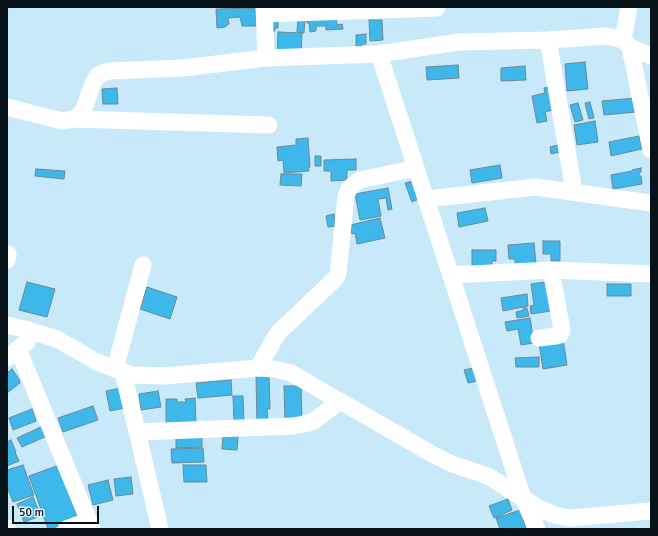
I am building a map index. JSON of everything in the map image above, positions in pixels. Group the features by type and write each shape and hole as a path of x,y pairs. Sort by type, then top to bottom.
{"street":[{"path":"629,7 627,43 651,150"},
{"path":"266,58 264,11 437,8"},
{"path":"74,119 83,112 93,83 98,75 109,71 182,68 266,58 379,54 459,42 548,40 607,36 627,43 651,56"},
{"path":"548,40 574,191"},
{"path":"379,54 523,498 537,529"},
{"path":"7,107 62,121 74,119 269,125"},
{"path":"258,368 279,332 338,274 346,196 349,189 360,180 416,168"},
{"path":"426,199 536,187 574,191 651,203"},
{"path":"143,265 119,371 137,432 160,529"},
{"path":"450,275 551,270 651,274"},
{"path":"539,338 560,335 562,330 551,270"},
{"path":"7,325 57,339 97,362 133,375 164,376 258,368 274,369 291,373 432,454 452,464 488,476 540,509 555,515 569,518 651,511"},
{"path":"38,333 13,354 90,525 66,529"},
{"path":"137,432 293,426 314,420 340,401"}],"building":[{"path":"255,8 257,26 242,26 240,17 228,18 229,24 225,27 217,28 216,9"},
{"path":"336,17 337,25 342,24 343,29 326,30 326,26 316,26 316,31 310,32 309,23 307,23 306,19"},
{"path":"298,18 305,18 304,33 297,32"},
{"path":"369,20 382,20 383,40 370,41"},
{"path":"266,21 278,21 278,28 275,28 275,31 272,31"},
{"path":"278,32 302,33 301,54 277,54"},
{"path":"366,34 366,44 362,44 362,49 356,49 356,35"},
{"path":"585,62 588,89 567,91 565,64"},
{"path":"458,65 459,78 427,80 426,67"},
{"path":"525,66 526,80 501,81 501,68"},
{"path":"552,86 557,109 545,112 547,121 537,123 532,96 545,93 544,88"},
{"path":"117,88 118,104 103,104 102,89"},
{"path":"635,98 636,112 604,115 602,101"},
{"path":"590,102 594,118 589,119 585,103"},
{"path":"578,103 583,120 575,122 570,105"},
{"path":"595,121 598,142 577,145 574,125"},
{"path":"639,136 642,149 611,156 609,142"},
{"path":"308,138 309,171 284,173 283,160 278,161 277,147 296,145 296,139"},
{"path":"562,144 564,151 551,154 550,147"},
{"path":"315,156 321,156 321,166 315,166"},
{"path":"356,159 356,170 347,170 347,180 331,181 331,171 324,171 324,160"},
{"path":"500,165 502,178 472,183 470,170"},
{"path":"641,168 639,176 641,176 642,184 613,189 611,175"},
{"path":"36,169 65,171 64,179 35,176"},
{"path":"281,174 302,174 301,186 280,185"},
{"path":"413,181 419,199 412,202 405,183"},
{"path":"388,188 392,209 388,210 386,198 378,199 381,216 360,220 355,194"},
{"path":"485,208 488,221 459,227 457,213"},
{"path":"334,214 336,226 328,227 326,216"},
{"path":"380,218 385,238 357,244 355,233 352,234 350,225"},
{"path":"543,241 560,241 560,261 551,261 551,254 543,254"},
{"path":"534,243 536,263 515,265 515,259 509,259 508,245"},
{"path":"472,250 496,250 496,261 492,261 492,265 472,266"},
{"path":"27,282 55,289 47,317 19,310"},
{"path":"546,282 551,311 531,314 530,306 534,305 531,284"},
{"path":"607,284 631,284 631,296 607,296"},
{"path":"147,287 177,297 170,319 140,309"},
{"path":"527,294 528,306 503,311 501,298"},
{"path":"523,308 527,308 529,316 517,318 516,312 524,310"},
{"path":"530,318 534,343 521,345 518,329 507,331 505,322"},
{"path":"563,339 567,365 543,369 539,343"},
{"path":"539,357 539,367 516,367 515,358"},
{"path":"473,368 477,381 468,383 464,370"},
{"path":"12,369 20,383 7,393 7,373"},
{"path":"256,376 269,376 270,409 267,409 268,423 257,423"},
{"path":"231,380 232,395 198,398 196,383"},
{"path":"284,386 301,386 302,422 285,423"},
{"path":"121,388 125,408 110,411 106,391"},
{"path":"158,391 161,407 141,410 139,394"},
{"path":"233,396 243,396 244,422 234,422"},
{"path":"195,398 196,423 166,424 166,399 177,399 177,402 186,402 185,399"},
{"path":"93,406 98,420 63,432 58,418"},
{"path":"32,409 36,421 13,430 9,418"},
{"path":"43,426 47,436 22,447 17,438"},
{"path":"223,435 238,436 237,450 222,449"},
{"path":"202,437 202,447 176,448 176,438"},
{"path":"11,440 19,461 7,466 7,442"},
{"path":"203,448 204,462 172,463 171,449"},
{"path":"23,465 34,495 13,502 7,487 7,470"},
{"path":"59,465 78,519 48,529 29,476"},
{"path":"183,465 206,465 207,482 184,482"},
{"path":"131,477 133,494 116,496 114,479"},
{"path":"108,480 113,500 93,505 88,485"},
{"path":"33,497 41,516 24,522 17,504"},
{"path":"508,499 512,510 494,518 489,506"},
{"path":"520,510 526,529 500,529 496,518"}]}
